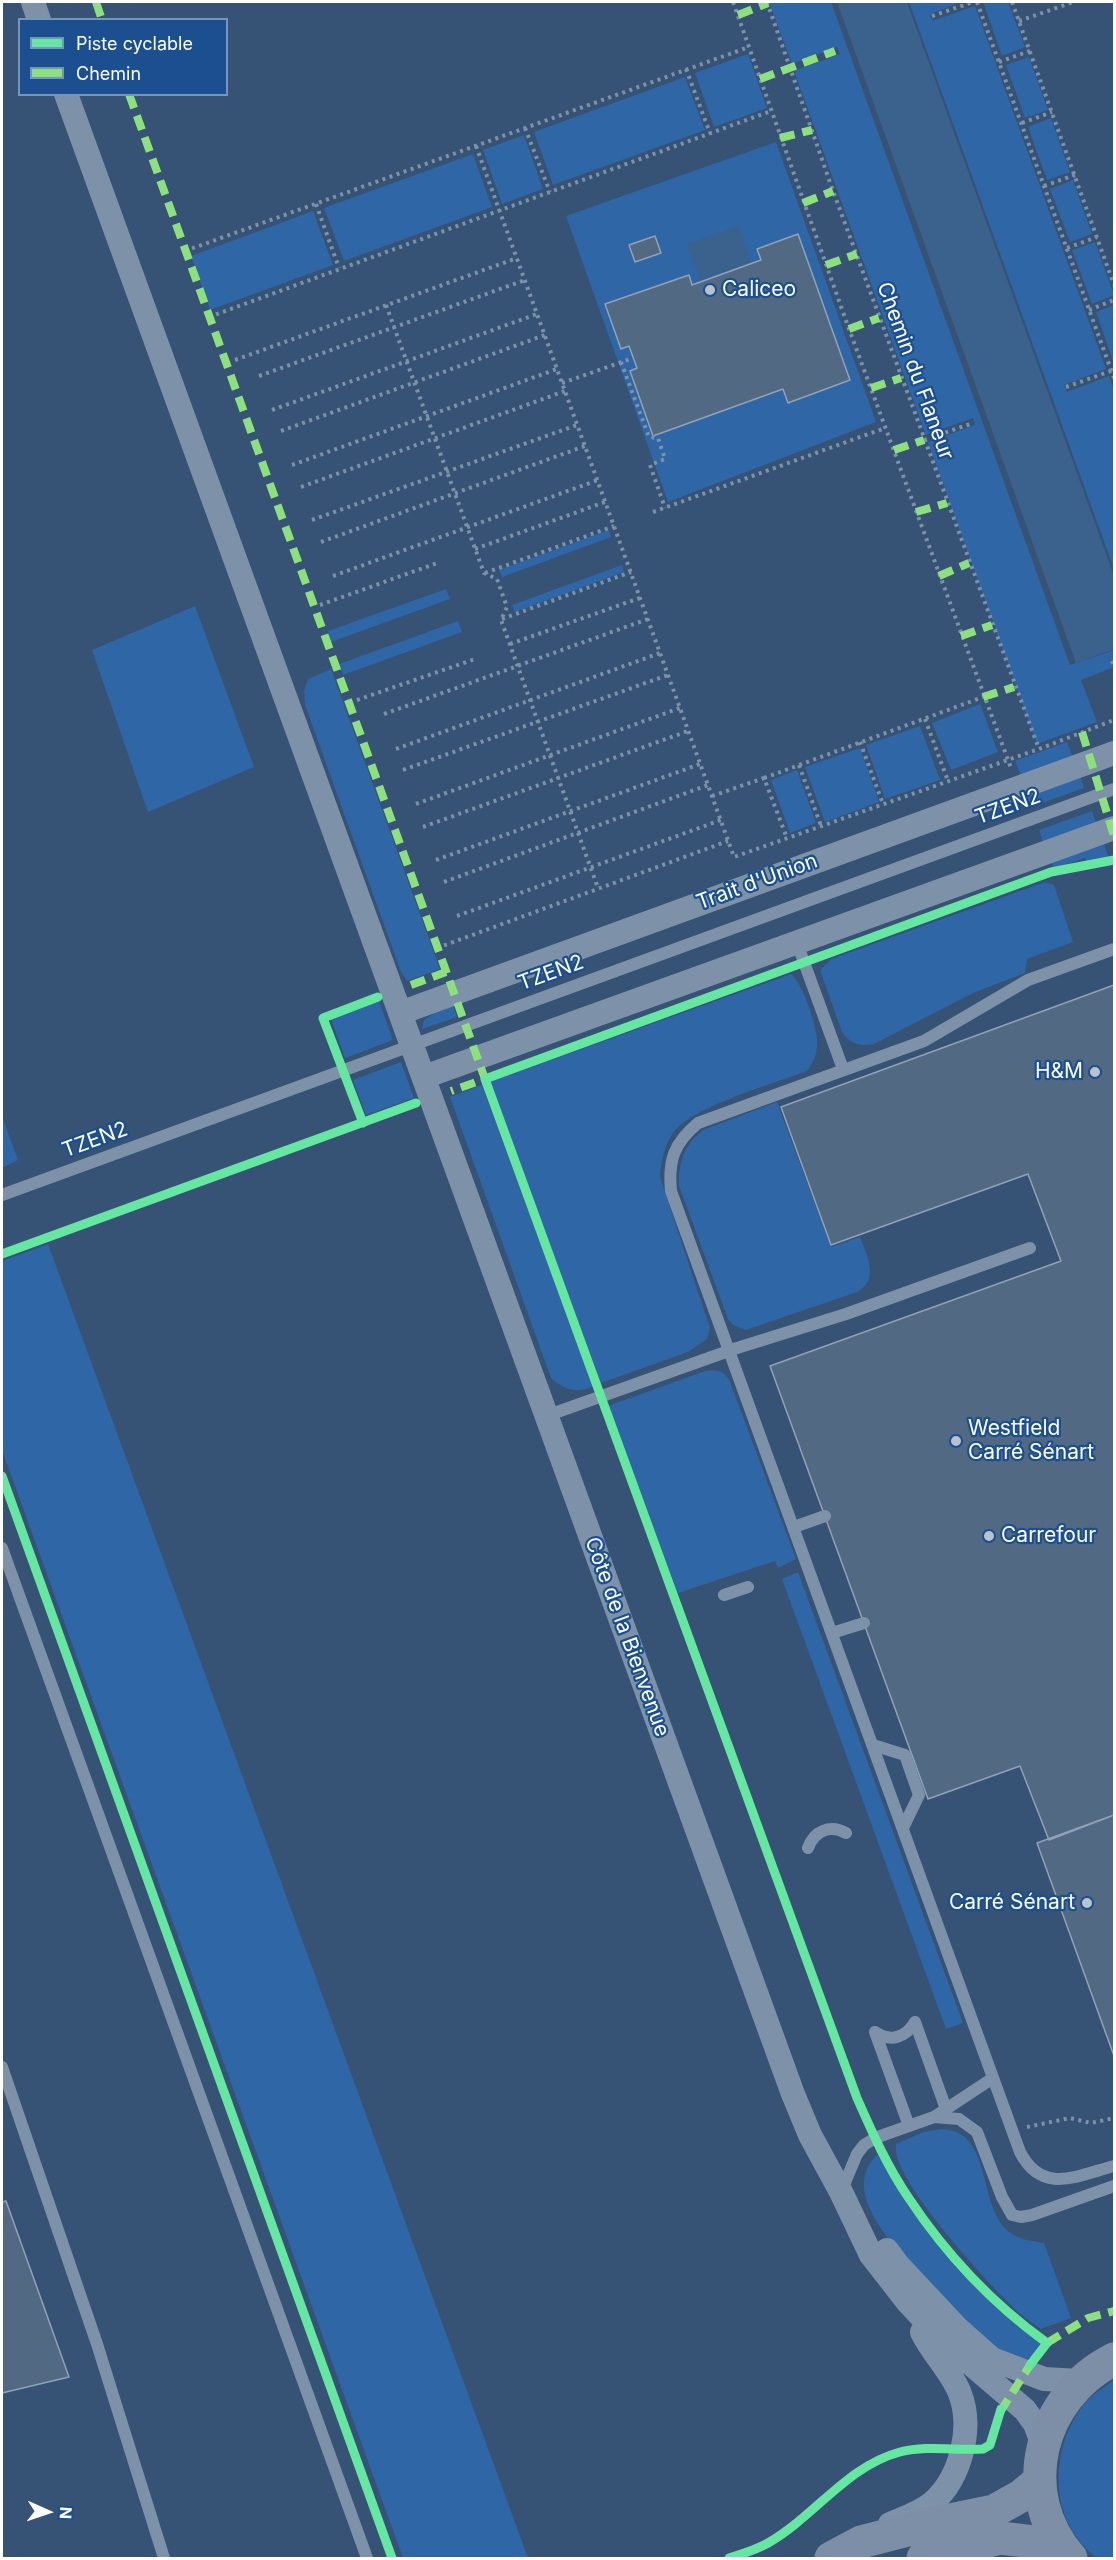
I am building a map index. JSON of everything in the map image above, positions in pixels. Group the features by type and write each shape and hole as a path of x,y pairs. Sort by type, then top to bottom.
{"main road":[{"path":"1065,2552 1045,2514 1039,2481 1043,2445 1057,2410 1080,2382 1114,2359"},
{"path":"831,2559 861,2542 994,2511 1021,2496 1039,2481"},
{"path":"923,2559 1000,2538 1065,2552"}],"street":[{"path":"33,2 38,18"},
{"name":"Côte de la Bienvenue","path":"67,96 793,2094 810,2135 841,2192 871,2255 906,2300 943,2340 1025,2410 1035,2424 1043,2445"},
{"name":"Trait d'Union","path":"400,1013 1114,753"},
{"path":"424,1077 1114,828"},
{"name":"Côte de la Bienvenue","path":"841,2192 866,2220 898,2265 957,2328 992,2359 1044,2379 1080,2382"},
{"path":"861,2542 873,2531 908,2517 932,2503 947,2485 957,2467 962,2449 965,2428 959,2391 925,2339 906,2300"}],"lane":[{"name":"TZEN2","path":"2,1195 1114,789"},
{"path":"797,943 843,1069"},
{"path":"1114,949 1028,981 924,1041 698,1123 682,1136 669,1172 671,1191 1020,2152 1028,2168 1043,2178 1056,2179 1114,2166"},
{"path":"546,1416 730,1351 846,1314 1030,1248"},
{"path":"794,1527 825,1516"},
{"path":"2,1548 367,2559"},
{"path":"724,1596 748,1587"},
{"path":"832,1633 864,1623"},
{"path":"873,1745 905,1755 919,1795 903,1828"},
{"path":"808,1848 813,1838 823,1830 834,1829 846,1833"},
{"path":"909,2126 875,2032 887,2038 900,2037 911,2029 915,2022 946,2109"},
{"path":"2,2067 97,2344 164,2559"},
{"path":"841,2192 856,2154 864,2145 875,2138 934,2117 993,2078"},
{"path":"934,2117 959,2119 977,2132 1002,2197 1012,2215 1021,2217 1032,2215 1114,2186"}],"path":[{"path":"733,2 885,428 1019,789"},
{"path":"932,16 975,2 1022,123 1114,378"},
{"path":"1012,2 1114,285"},
{"path":"1019,21 1073,2"},
{"path":"185,251 749,47"},
{"path":"999,62 1030,51"},
{"path":"687,69 710,133"},
{"path":"209,317 771,111"},
{"path":"1022,123 1052,112"},
{"path":"525,128 550,192"},
{"path":"476,146 734,857 1039,749 1114,720"},
{"path":"1044,186 1075,175"},
{"path":"316,204 339,268"},
{"path":"1067,248 1097,237"},
{"path":"235,360 517,258"},
{"path":"259,376 525,280"},
{"path":"1089,310 1114,300"},
{"path":"386,305 484,573 497,579 507,607 501,620 598,888"},
{"path":"272,410 537,314"},
{"path":"281,431 545,335"},
{"path":"562,383 633,358"},
{"path":"621,362 649,437 658,438 665,459 650,465 665,508"},
{"path":"292,465 557,369"},
{"path":"1066,387 1113,370"},
{"path":"301,487 565,391"},
{"path":"924,440 973,423"},
{"path":"312,520 577,425"},
{"path":"653,512 885,428"},
{"path":"321,542 585,446"},
{"path":"333,576 598,480"},
{"path":"475,549 605,502"},
{"path":"484,573 614,525"},
{"path":"320,604 440,562"},
{"path":"501,620 631,572"},
{"path":"510,644 640,597"},
{"path":"384,714 648,619"},
{"path":"396,749 660,653"},
{"path":"357,700 475,658"},
{"path":"1112,661 1114,666"},
{"path":"403,770 668,675"},
{"path":"712,796 983,697"},
{"path":"416,804 680,708"},
{"path":"925,718 948,781"},
{"path":"423,827 688,731"},
{"path":"860,742 883,804"},
{"path":"436,860 700,764"},
{"path":"799,765 821,826"},
{"path":"764,778 787,838"},
{"path":"444,882 708,785"},
{"path":"456,916 721,820"},
{"path":"436,948 728,841"},
{"path":"1023,2128 1070,2118 1091,2123 1114,2118"}],"shaded area":[{"path":"769,2 831,2 1070,665 1114,650 1114,667 1081,680 1097,722 1037,744 928,442 975,425 973,418 926,435 794,71 840,54 837,47 792,64"},
{"path":"837,2 907,2 1114,576 1114,649 1076,663"},
{"path":"909,2 962,2 930,14 932,21 975,6 1106,369 1064,385 1067,392 1109,376 1114,391 1114,569"},
{"path":"983,2 1008,2 1025,47 1002,56"},
{"path":"748,54 767,108 714,127 695,73"},
{"path":"1029,57 1048,110 1025,118 1006,65"},
{"path":"685,77 705,130 553,185 534,132"},
{"path":"1051,118 1070,172 1047,180 1028,127"},
{"path":"524,135 543,189 502,204 483,150"},
{"name":"Caliceo","path":"776,142 876,422 668,502 566,216"},
{"path":"473,154 492,207 344,261 324,208"},
{"path":"1073,180 1092,234 1070,242 1050,189"},
{"path":"313,211 333,265 210,310 191,256"},
{"path":"738,226 751,262 700,280 687,244"},
{"path":"1095,242 1114,295 1092,304 1072,250"},
{"path":"1114,305 1114,364 1096,312"},
{"path":"609,530 611,537 502,577 499,570"},
{"path":"622,565 624,572 515,612 512,605"},
{"path":"446,589 450,599 331,642 328,631"},
{"path":"195,606 254,767 148,812 92,650"},
{"path":"458,621 462,632 343,675 339,664"},
{"path":"331,669 440,969 407,981 401,972 305,705 304,691 308,679"},
{"path":"980,704 998,752 951,770 932,723"},
{"path":"920,726 940,780 885,799 866,745"},
{"path":"1067,742 1074,760 1022,779 1015,761"},
{"path":"860,748 879,802 825,822 805,767"},
{"path":"797,770 816,823 790,833 771,780"},
{"path":"1079,773 1084,788 1031,807 1026,793"},
{"path":"1092,811 1097,826 1044,845 1039,830"},
{"path":"1102,838 1109,859 1088,866 1085,858 1054,869 1049,857"},
{"path":"1045,882 1054,885 1073,942 1027,959 1025,973 973,993 874,1044 856,1044 842,1032 820,970 831,959"},
{"path":"791,974 804,995 816,1033 816,1053 807,1071 715,1105 683,1123 667,1143 662,1160 660,1177 710,1328 707,1339 688,1352 601,1383 490,1082"},
{"path":"379,1001 393,1040 345,1058 331,1019"},
{"path":"452,1002 457,1017 422,1029 424,1020"},
{"path":"401,1062 414,1098 366,1115 353,1080"},
{"path":"482,1085 594,1386 582,1390 571,1390 551,1378 450,1097"},
{"path":"777,1102 831,1247 860,1237 868,1259 870,1274 864,1287 857,1292 746,1330 733,1325 728,1319 679,1186 680,1169 688,1146 705,1129"},
{"path":"2,1116 18,1160 2,1168"},
{"path":"48,1244 528,2558 403,2558 2,1450 2,1261"},
{"path":"713,1370 722,1372 729,1379 796,1559 778,1568 775,1561 678,1593 608,1406"},
{"path":"798,1572 963,2023 946,2029 782,1579"},
{"path":"941,2129 957,2132 968,2141 976,2153 991,2200 1005,2228 1018,2237 1044,2243 1071,2318 1041,2329 1024,2317 966,2257 925,2206 908,2181 898,2160 896,2144 924,2132"},
{"path":"878,2154 913,2207 951,2256 994,2302 1041,2344 1024,2364 993,2351 886,2236 872,2213 864,2189 869,2165"},
{"path":"1114,2380 1114,2558 1096,2558 1079,2541 1068,2522 1062,2505 1059,2469 1067,2434 1075,2418 1088,2400"}],"building":[{"path":"798,234 850,380 788,403 783,389 653,436 630,371 637,368 629,346 621,349 605,304 689,275 692,285 761,260 757,249"},
{"path":"655,236 661,253 635,262 629,245"},
{"name":"Westfield Carré Sénart","path":"1114,985 1114,1815 1049,1840 1020,1766 928,1799 770,1366 1061,1261 1028,1174 831,1245 781,1107"},
{"name":"Carré Sénart","path":"1114,1815 1114,2056 1037,1843"},
{"path":"6,2201 69,2377 2,2393 2,2202"}],"marked path":[{"path":"96,2 101,18"},
{"path":"738,15 768,3"},
{"path":"760,79 835,51"},
{"path":"130,96 485,1079 451,1091"},
{"path":"780,138 812,130"},
{"path":"803,203 833,191"},
{"path":"826,265 857,254"},
{"path":"849,329 879,318"},
{"path":"871,388 901,378"},
{"path":"894,450 924,440"},
{"path":"916,512 947,503"},
{"path":"939,576 969,563"},
{"path":"961,636 992,625"},
{"path":"983,697 1014,687"},
{"path":"1082,732 1114,836"},
{"path":"411,985 446,972"},
{"path":"1047,2343 1088,2318 1114,2311"},
{"path":"1000,2412 1032,2362"}],"cycle path":[{"path":"1030,2365 1047,2343 989,2294 954,2258 922,2218 893,2173 857,2098 485,1079 1051,872 1114,860"},
{"path":"363,1123 323,1018 378,997"},
{"path":"2,1254 416,1103"},
{"path":"2,1476 392,2558"},
{"path":"729,2558 759,2548 785,2532 847,2480 863,2468 881,2459 910,2450 983,2449 990,2445 1001,2409"}],"place":[{"name":"Caliceo","path":"710,290"},
{"name":"H&M","path":"1095,1072"},
{"name":"Westfield Carré Sénart","path":"956,1441"},
{"name":"Carrefour","path":"989,1536"},
{"name":"Carré Sénart","path":"1087,1903"}]}
